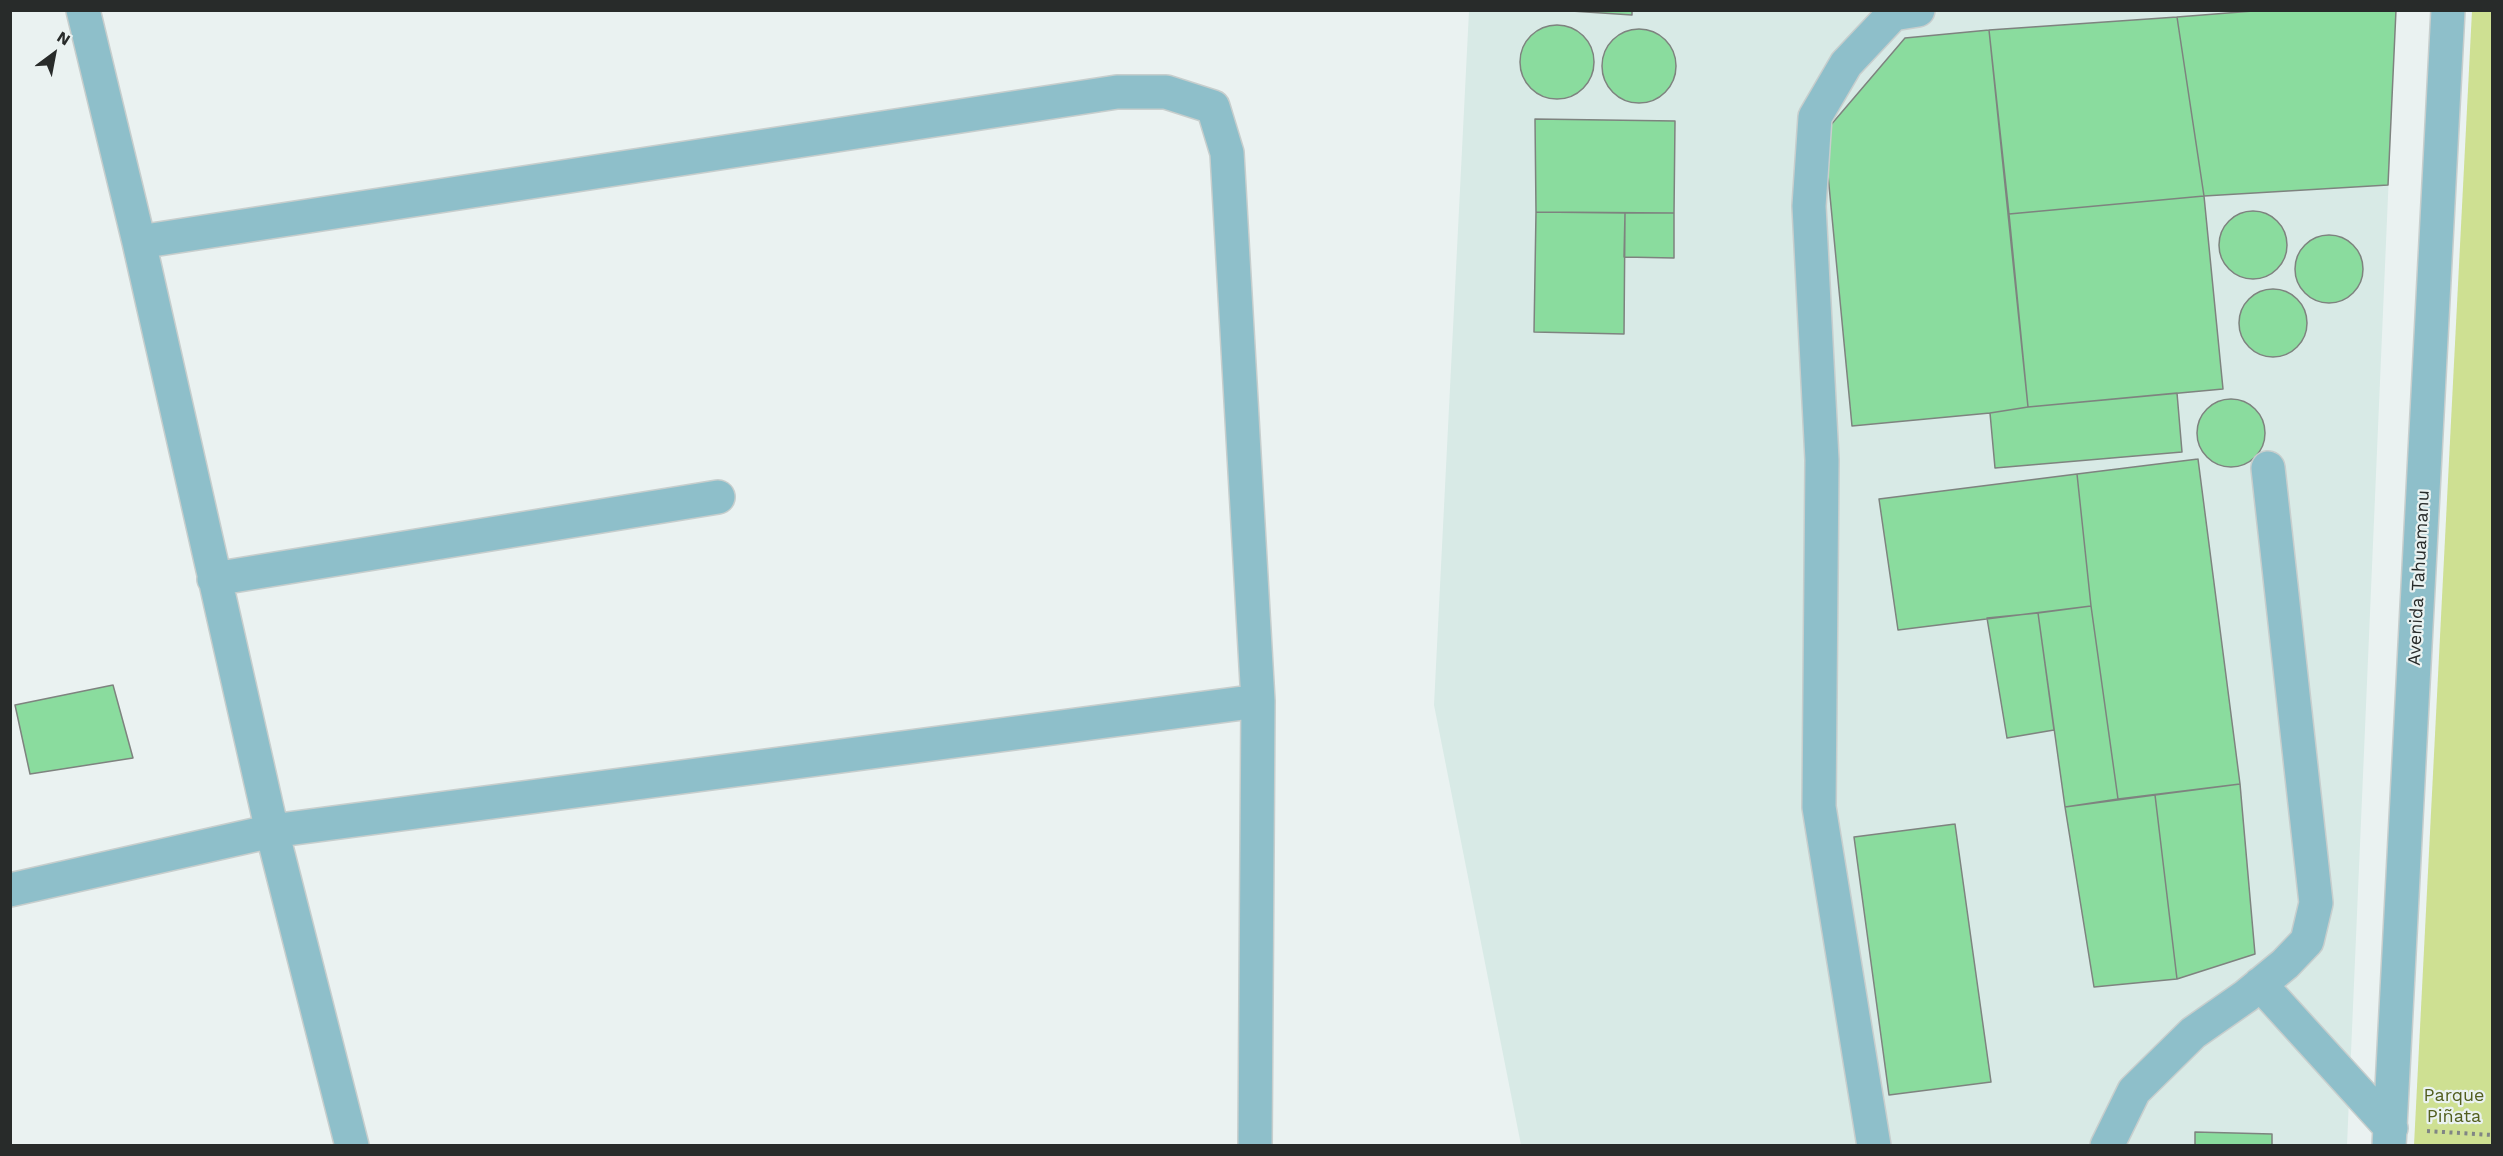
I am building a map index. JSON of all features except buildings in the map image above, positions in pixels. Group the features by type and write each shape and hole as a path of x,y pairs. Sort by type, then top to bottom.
{"street":[{"path":"83,10 139,242 272,831 352,1146"},
{"path":"1874,1146 1819,807 1822,460 1809,206 1815,117 1846,64 1893,14 1918,10"},
{"name":"Avenida Tahuamanu","path":"2390,1137 2448,10"},
{"path":"139,242 1117,92 1166,92 1213,107 1227,153 1258,701 1254,1146"},
{"path":"2107,1146 2134,1091 2193,1033 2285,964 2307,941 2316,903 2268,468"},
{"path":"214,579 718,497"},
{"path":"10,890 272,831 1258,701"},
{"path":"2260,984 2390,1137"}],"path":[{"path":"2390,1137 2493,1134"}],"shaded area":[{"path":"1469,11 2396,11 2347,1145 1521,1145 1434,705"}],"green space":[{"name":"Parque Piñata","path":"2472,11 2492,11 2492,1145 2414,1145"}]}
